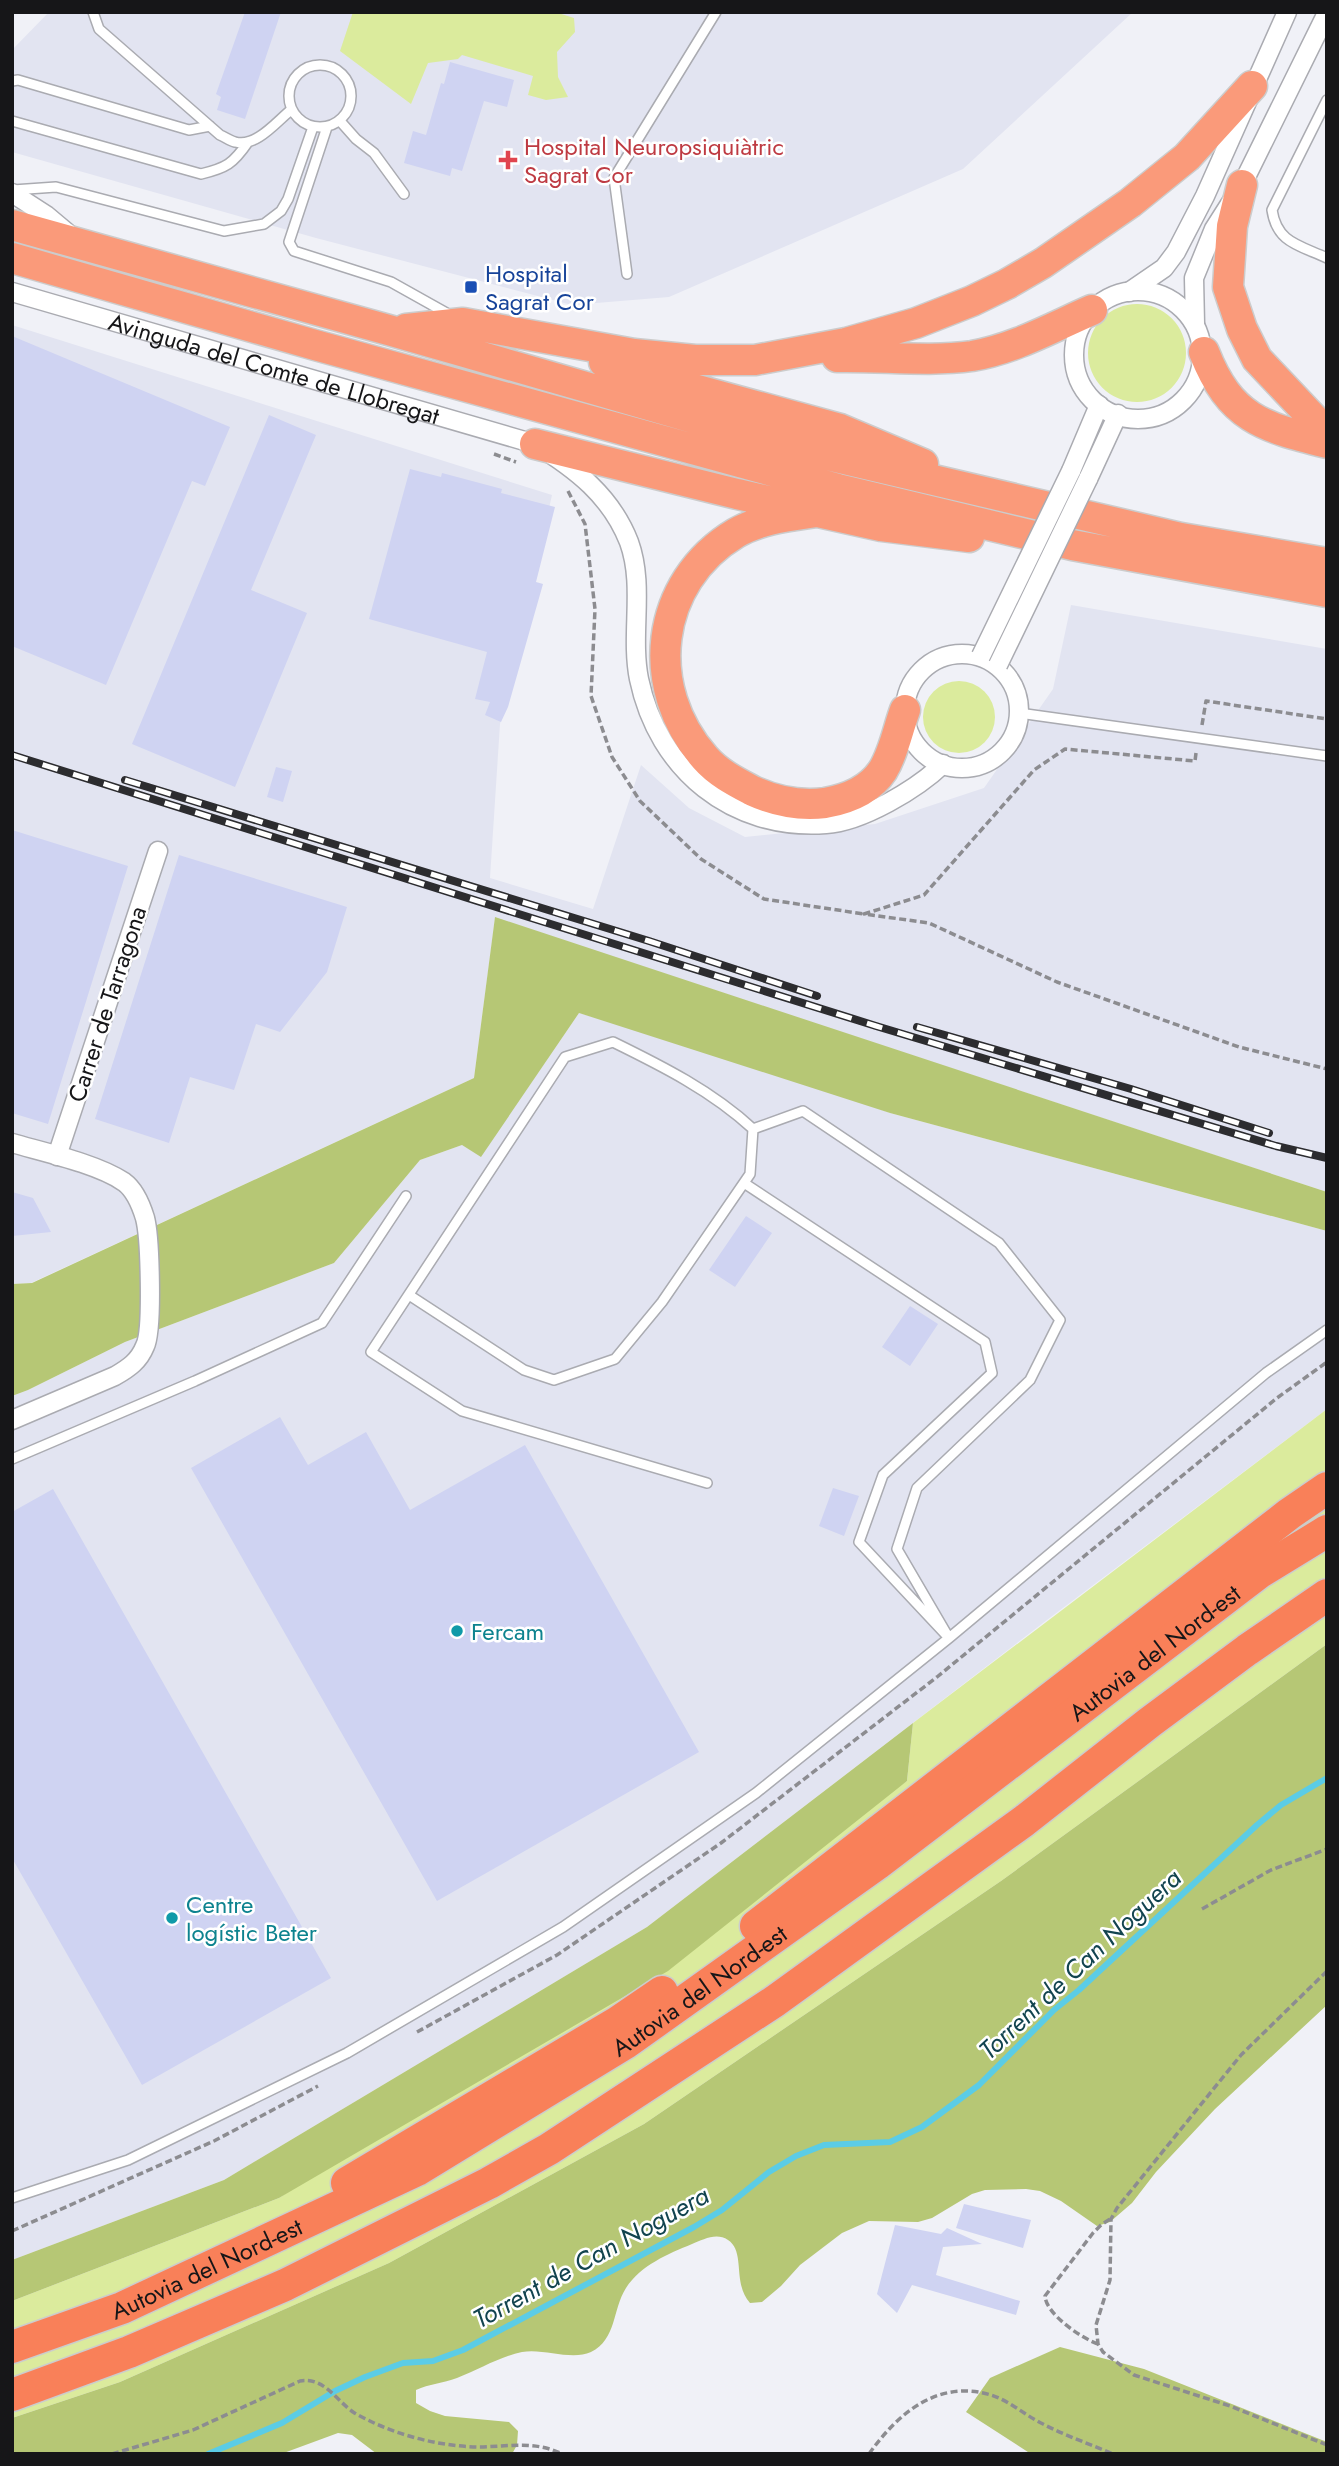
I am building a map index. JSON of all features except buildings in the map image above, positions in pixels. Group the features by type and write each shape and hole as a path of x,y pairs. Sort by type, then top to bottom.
{"highway":[{"path":"392,331 463,323 634,354 695,360 755,360 846,343 916,323 1007,284 1087,233 1159,182 1187,157 1252,86"},
{"path":"1242,185 1231,236 1228,287 1242,329 1257,359 1327,433"},
{"path":"12,225 797,448 1181,538 1327,564"},
{"path":"12,258 838,489 1072,545 1327,592"},
{"path":"778,356 972,356 1006,347 1092,310"},
{"path":"531,334 628,372 840,429 991,494"},
{"path":"1204,352 1220,387 1235,406 1251,418 1327,443"},
{"path":"535,444 881,526 970,537 1072,545"},
{"path":"817,512 774,518 738,532 713,549 687,580 675,602 665,638 671,696 683,726 706,759 738,783 760,794 787,802 813,804 841,800 864,790 882,771 905,710"},
{"path":"148,2296 334,2190 618,2022 733,1943 1289,1514 1327,1489"},
{"name":"Autovia del Nord-est","path":"12,2347 122,2308 417,2169 627,2042 877,1864 1260,1572 1327,1531"},
{"name":"Autovia del Nord-est","path":"12,2395 130,2352 285,2285 489,2183 549,2149 775,2001 1024,1821 1236,1658 1327,1597"}],"street":[{"path":"1129,292 1166,299 1181,309 1195,324 1204,352 1203,370 1191,393 1172,412 1157,418 1140,420 1099,405 1081,385 1074,359 1077,332 1092,310 1103,301 1129,292 1164,268 1176,252 1205,196 1287,12"},
{"path":"1195,324 1194,278 1214,229 1242,185 1327,13"},
{"path":"12,192 46,215 82,245"},
{"name":"Avinguda del Comte de Llobregat","path":"12,292 535,444 564,462 591,484 614,511 629,544 637,586 638,678 650,716 670,755 696,783 733,807 755,815 828,824 860,815 895,800 930,777 943,764"},
{"path":"981,656 1071,471 1099,405"},
{"path":"998,665 1118,414"},
{"path":"966,653 981,656 998,665 1013,684 1018,696 1019,712 1016,732 1009,743 991,760 967,768 943,764 920,751 911,740 905,710 913,680 923,668 951,654 966,653"},
{"name":"Carrer de Tarragona","path":"57,1156 158,851"},
{"path":"12,1143 100,1170 124,1182 137,1196 146,1221 150,1323 147,1344 131,1367 116,1376 12,1420"}],"lane":[{"path":"93,12 99,29 220,135 237,143 248,142 291,110"},
{"path":"627,274 614,178 716,12"},
{"path":"314,65 328,65 341,71 349,83 352,97 349,110 340,121 327,127 313,127 300,121 291,110 289,96 292,82 301,71 314,65"},
{"path":"12,81 18,80 189,130 210,126"},
{"path":"1327,100 1272,210 1282,236 1327,258"},
{"path":"12,121 201,174 222,169 235,160 248,142"},
{"path":"340,121 356,139 374,153 404,194"},
{"path":"12,192 56,187 224,231 264,224 281,211 288,199 313,127"},
{"path":"327,127 289,242 294,251 391,282 463,323"},
{"path":"1019,712 1327,756"},
{"path":"707,1483 463,1411 371,1352 565,1057 613,1042 661,1065 719,1101 753,1129"},
{"path":"753,1129 803,1111 999,1243 1060,1320 1030,1380 917,1488 897,1549 949,1638"},
{"path":"409,1295 524,1370 554,1380 615,1359 662,1302 750,1174 753,1129"},
{"path":"744,1183 985,1342 992,1373 883,1475 859,1542 949,1638"},
{"path":"12,1459 195,1381 322,1322 406,1196"},
{"path":"12,2198 128,2160 347,2053 563,1927 756,1793 949,1638 1266,1373 1327,1330"}],"path":[{"path":"1327,719 1206,701 1195,761 1065,748 1034,770 924,895 864,914 929,923 1057,982 1239,1047 1327,1069"},
{"path":"1202,1909 1271,1870 1327,1849"},
{"path":"1327,1971 1241,2055 1174,2136 1111,2219 1093,2233 1045,2296 1051,2311 1086,2340 1098,2344 1111,2359 1134,2375 1230,2406 1327,2445"},
{"path":"1098,2344 1096,2325 1110,2280 1112,2261 1111,2219"},
{"path":"112,2454 193,2430 309,2379 318,2382 354,2412 374,2423 417,2438 477,2446 534,2445 548,2447 562,2454"},
{"path":"869,2454 881,2437 911,2410 939,2394 960,2390 992,2395 1046,2426 1113,2454"}],"shaded area":[{"name":"Hospital Neuropsiquiàtric Sagrat Cor","path":"49,12 1133,12 963,169 669,297 572,305 316,238 12,152 12,50"},
{"path":"12,325 552,495 500,724 490,878 593,909 641,765 689,808 745,837 875,824 984,788 1053,689 1071,605 1327,649 1327,1192 495,918 474,1078 31,1283 12,1284"},
{"path":"579,1013 751,1062 890,1113 1327,1231 1327,1409 647,1927 224,2180 12,2260 12,1396 125,1342 334,1263 420,1160 462,1145 481,1156"}],"green space":[{"path":"353,12 555,12 574,18 575,32 557,52 558,77 568,97 546,100 528,95 533,76 462,55 458,59 428,63 411,104 340,51"},
{"path":"1137,304 1164,312 1178,326 1186,353 1178,380 1164,394 1137,402 1110,394 1096,380 1088,353 1096,326 1110,312"},
{"path":"952,681 966,681 985,691 995,710 995,724 985,743 966,753 952,753 933,743 923,724 923,710 933,691"},
{"path":"495,917 1327,1192 1327,1231 890,1113 579,1013 481,1157 462,1145 420,1160 334,1263 125,1342 12,1396 12,1284 32,1283 474,1078"},
{"path":"1327,1409 1327,1644 1001,1881 644,2124 389,2263 120,2382 12,2418 12,2301 279,2198 907,1781 913,1723"},
{"path":"1327,1644 1327,2005 1215,2109 1156,2172 1132,2203 1110,2222 1097,2226 1061,2201 1040,2191 985,2190 972,2194 932,2218 918,2222 869,2221 842,2233 800,2265 762,2302 750,2303 741,2286 733,2245 719,2237 701,2241 656,2261 632,2280 622,2297 610,2332 591,2352 566,2355 522,2352 457,2378 416,2390 416,2403 430,2411 445,2416 509,2422 518,2431 517,2445 512,2454 377,2454 352,2435 338,2433 281,2454 12,2454 12,2418 120,2382 389,2263 644,2124 1001,1881"},
{"path":"913,1723 907,1781 668,1971 279,2198 12,2301 12,2260 224,2180 647,1927"},
{"path":"1060,2347 1144,2369 1327,2442 1327,2454 1031,2454 966,2412 990,2378"}],"waterway":[{"name":"Torrent de Can Noguera","path":"208,2454 282,2423 335,2391 365,2377 403,2363 433,2361 463,2350 694,2227 722,2210 769,2172 796,2156 824,2145 890,2142 922,2127 979,2085 1054,2010 1257,1825 1281,1805 1327,1778"}],"railway":[{"path":"12,755 876,1026 1276,1146 1327,1158"},
{"path":"125,780 649,941 817,996"},
{"path":"917,1027 1131,1089 1269,1133"}],"place":[{"name":"Hospital Neuropsiquiàtric Sagrat Cor","path":"508,160"},
{"name":"Hospital Sagrat Cor","path":"471,287"},
{"name":"Fercam","path":"457,1631"},
{"name":"Centre logístic Beter","path":"172,1918"}]}
